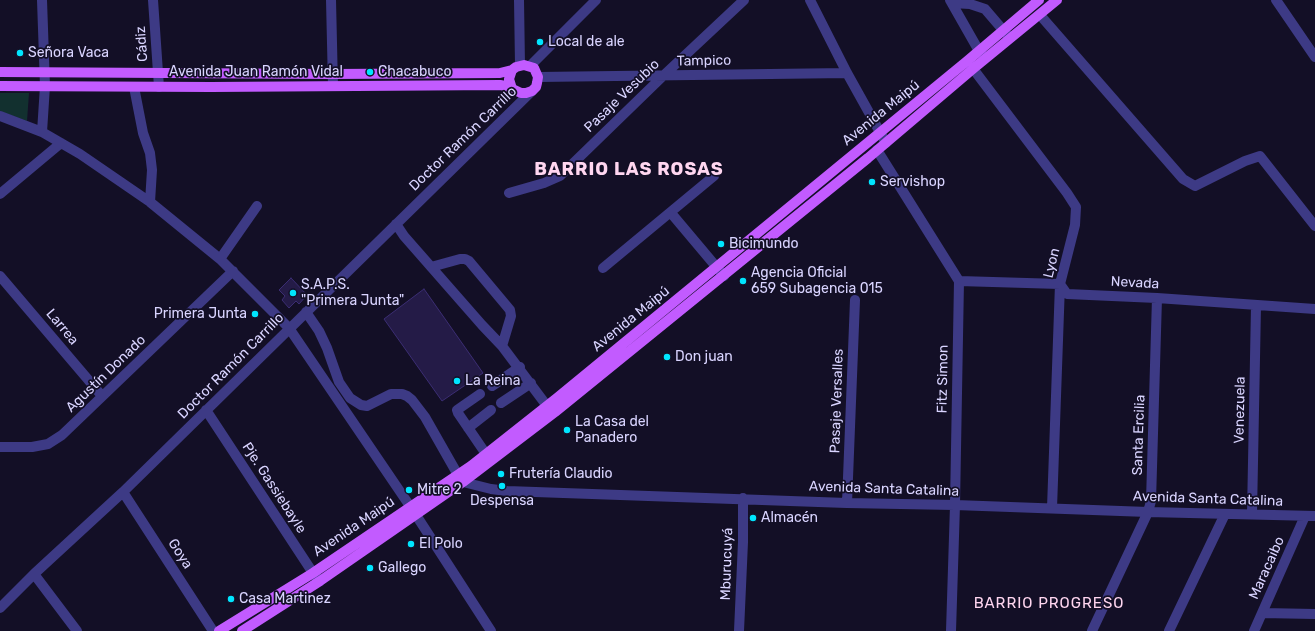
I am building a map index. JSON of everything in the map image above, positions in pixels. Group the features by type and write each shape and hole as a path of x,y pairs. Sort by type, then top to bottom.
{"main road":[{"name":"Avenida Maipú","path":"982,55 1004,30 1039,0"},
{"name":"Avenida Maipú","path":"461,478 486,454 547,406 880,132 982,55 1011,38 1057,0"},
{"name":"Avenida Maipú","path":"242,631 320,581 413,511 555,412 877,150 970,64"},
{"name":"Avenida Juan Ramón Vidal","path":"0,72 332,74 500,72 520,67"},
{"path":"520,67 534,68 538,77 536,87 532,91 526,93 521,93 512,89 509,79 520,67"},
{"name":"Avenida Juan Ramón Vidal","path":"0,86 159,87 500,84 512,89"},
{"name":"Avenida Maipú","path":"219,631 413,511"}],"street":[{"path":"42,0 46,86 42,132"},
{"name":"Cádiz","path":"153,0 159,87"},
{"path":"331,0 332,86"},
{"path":"519,0 520,67"},
{"path":"520,67 596,0"},
{"name":"Pasaje Vesubio","path":"509,193 544,184 560,176 744,0"},
{"path":"810,0 847,73 886,142"},
{"path":"1276,0 1315,57"},
{"path":"951,2 970,4 985,9 1011,38"},
{"path":"951,2 982,55"},
{"path":"1040,15 1183,179 1195,186 1246,161 1260,156 1315,226"},
{"name":"Lyon","path":"970,64 1076,207 1075,225 1060,284 1052,508"},
{"name":"Tampico","path":"538,77 847,73"},
{"path":"134,87 143,133 150,153 152,170 150,202"},
{"name":"Doctor Ramón Carrillo","path":"0,608 34,574 123,492 532,91"},
{"path":"0,116 42,132 80,154 150,202 233,271 289,328 413,511 491,631"},
{"path":"0,194 61,143"},
{"path":"877,150 959,281 1060,284"},
{"path":"603,268 714,176"},
{"path":"220,260 257,206"},
{"path":"671,213 724,276"},
{"path":"396,224 431,267 520,367 547,406"},
{"path":"431,267 460,259 469,261 510,310 511,316 502,346"},
{"name":"Agustín Donado","path":"0,447 32,447 48,444 62,435 233,271"},
{"name":"Larrea","path":"0,276 102,396"},
{"name":"Fitz Simon","path":"951,631 959,281"},
{"name":"Nevada","path":"1060,284 1067,294 1158,298 1315,309"},
{"name":"Santa Ercilia","path":"1092,631 1148,512 1151,501 1158,298"},
{"name":"Pasaje Versalles","path":"847,503 855,300"},
{"name":"Venezuela","path":"1252,514 1256,306"},
{"path":"306,312 327,348 335,373 344,390 355,402 367,406"},
{"path":"492,386 520,367"},
{"path":"501,403 531,383"},
{"path":"350,418 367,406 391,394 402,394 407,396 425,417 461,478"},
{"path":"480,394 460,407 458,413 486,454"},
{"name":"Pje. Gassiebayle","path":"206,410 312,573 320,581"},
{"path":"468,428 492,410"},
{"name":"Avenida Santa Catalina","path":"461,478 491,489 507,491 743,498 847,503 1310,516"},
{"name":"Goya","path":"123,492 213,631"},
{"name":"Mburucuyá","path":"739,631 743,542 743,498"},
{"path":"1169,631 1225,514"},
{"name":"Maracaibo","path":"1254,631 1310,516"},
{"path":"34,574 77,631"},
{"path":"1262,613 1315,614"}],"green space":[{"path":"0,93 29,93 27,121 0,111"}],"building":[{"name":"S.A.P.S. \"Primera Junta\"","path":"291,278 307,295 299,304 296,301 289,308 282,300 285,296 279,290"},
{"path":"424,289 483,373 442,401 384,319"}],"place":[{"name":"Local de ale","path":"540,42"},
{"name":"Señora Vaca","path":"20,53"},
{"name":"Chacabuco","path":"370,72"},
{"name":"Servishop","path":"872,182"},
{"name":"Bicimundo","path":"721,244"},
{"name":"Agencia Oficial 659 Subagencia 015","path":"743,281"},
{"name":"S.A.P.S. \"Primera Junta\"","path":"293,293"},
{"name":"Primera Junta","path":"255,314"},
{"name":"Don juan","path":"667,357"},
{"name":"La Reina","path":"457,381"},
{"name":"La Casa del Panadero","path":"567,430"},
{"name":"Frutería Claudio","path":"501,474"},
{"name":"Despensa","path":"502,486"},
{"name":"Mitre 2","path":"409,490"},
{"name":"Almacén","path":"753,518"},
{"name":"El Polo","path":"411,544"},
{"name":"Gallego","path":"370,568"},
{"name":"Casa Martinez","path":"231,599"}],"district":[{"name":"BARRIO LAS ROSAS","path":"629,170"},
{"name":"BARRIO PROGRESO","path":"1049,604"}]}
